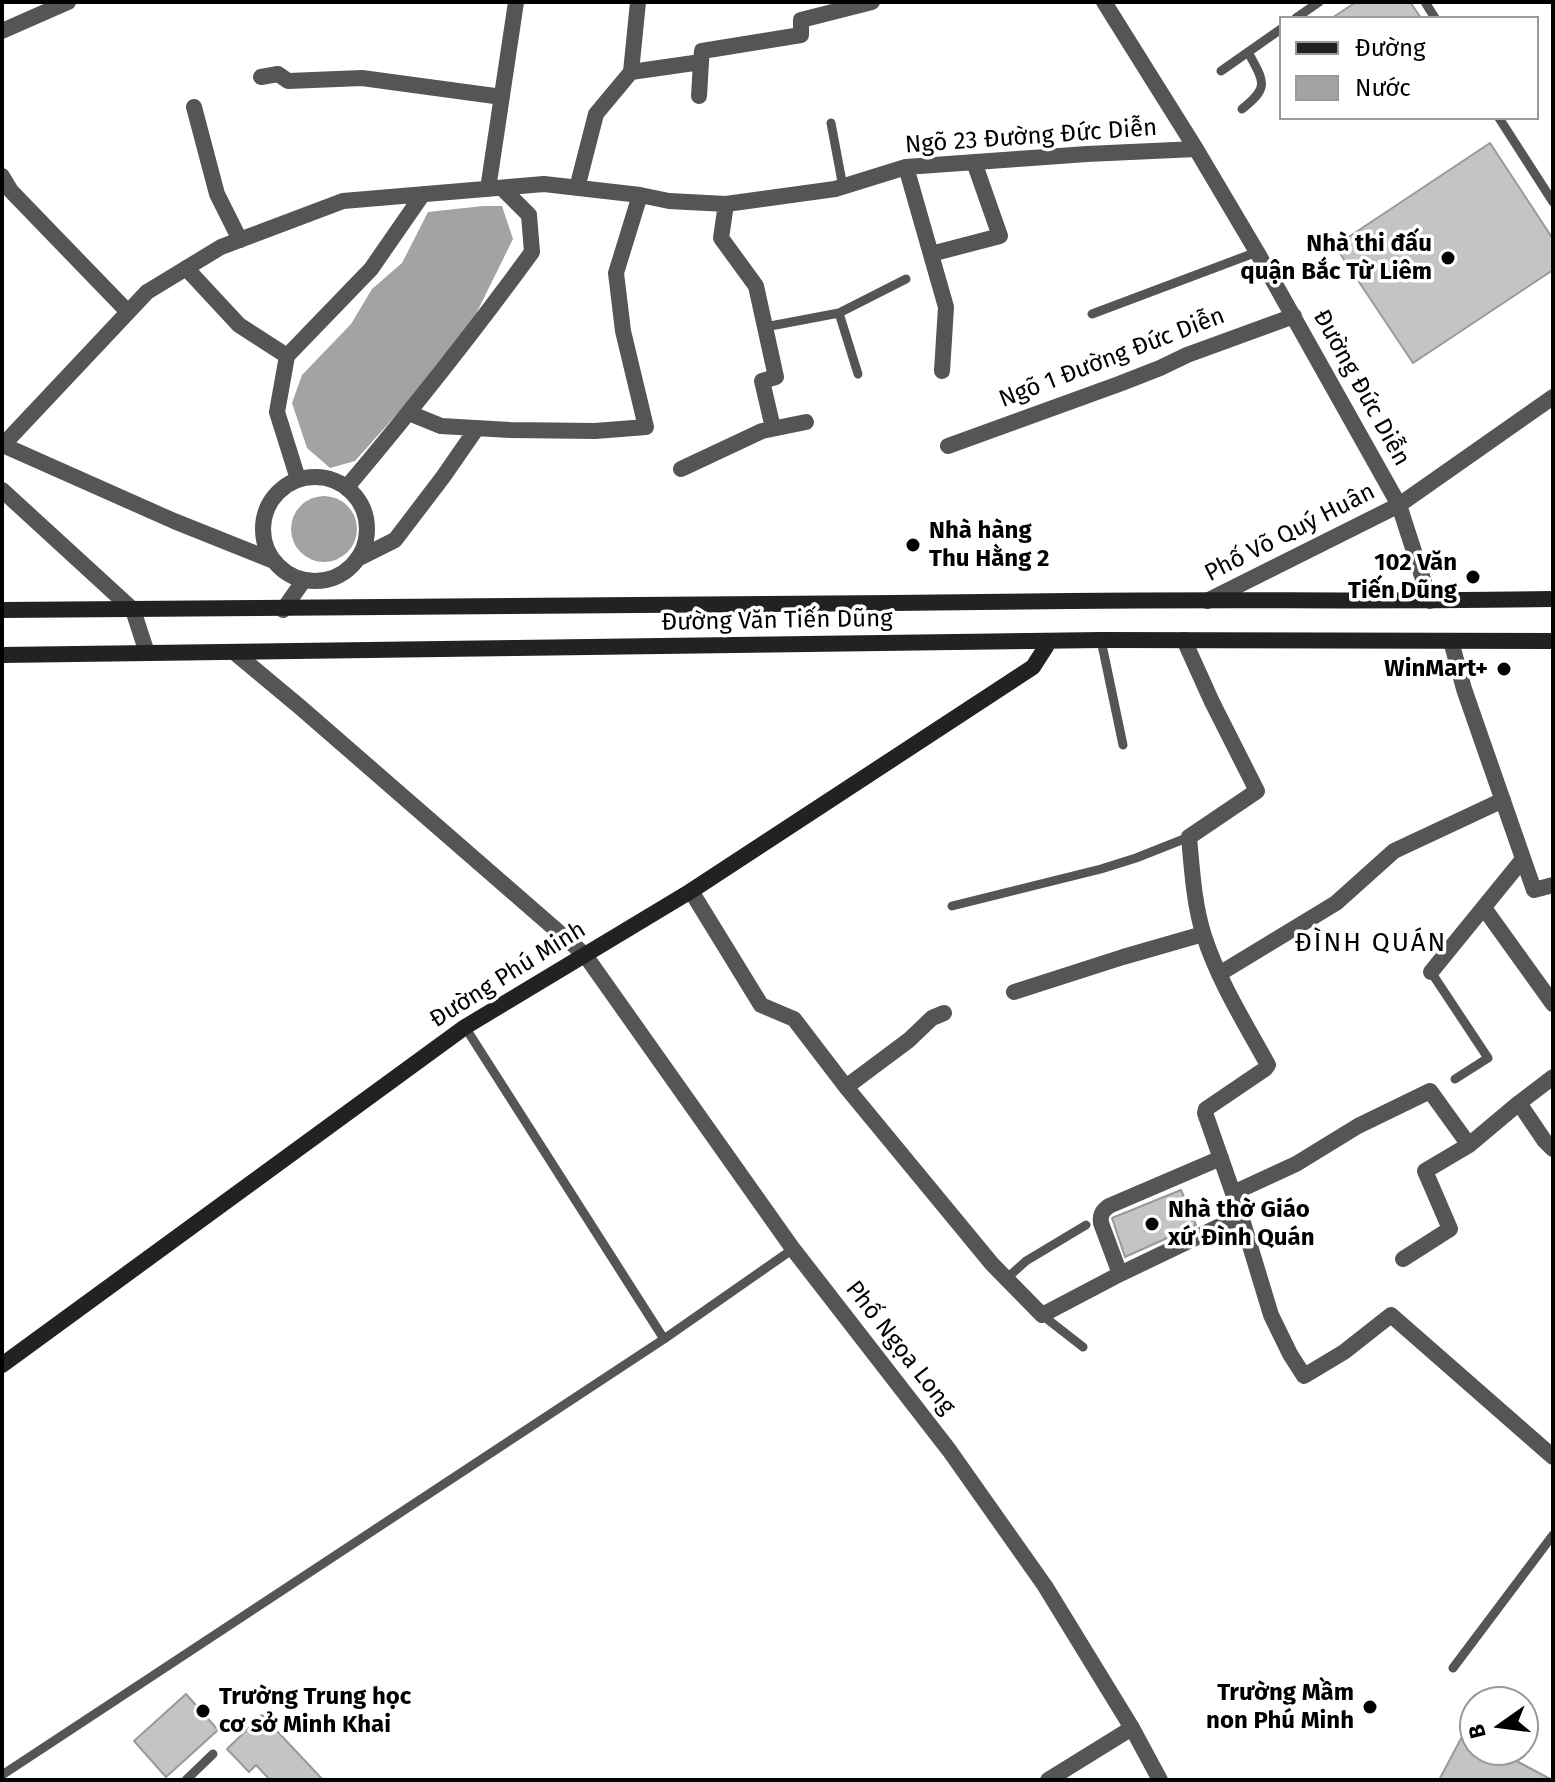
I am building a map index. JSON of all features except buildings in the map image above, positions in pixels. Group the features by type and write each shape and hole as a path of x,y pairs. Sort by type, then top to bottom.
{"main road":[{"name":"Đường Văn Tiến Dũng","path":"2,610 1553,599"},
{"name":"Đường Văn Tiến Dũng","path":"2,655 1101,640 1553,641"},
{"name":"Đường Phú Minh","path":"2,1365 465,1027 691,891 1033,667 1049,642"}],"street":[{"path":"2,31 68,2"},
{"path":"347,487 485,317 532,252 529,215 495,188 502,97 516,2"},
{"path":"577,188 596,114 631,72 638,2"},
{"path":"699,96 702,51 801,35 801,20 872,2"},
{"name":"Đường Đức Diễn","path":"1104,2 1257,252 1399,505 1430,601"},
{"path":"631,72 701,62"},
{"path":"261,77 278,74 288,81 362,78 502,97"},
{"path":"194,107 217,194 240,240"},
{"name":"Ngõ 23 Đường Đức Diễn","path":"3,446 147,292 221,247 343,201 544,184 669,201 726,204 835,189 906,167 1196,149"},
{"path":"931,254 1000,236 974,162"},
{"path":"906,167 946,307 942,371"},
{"path":"2,176 11,191 128,312"},
{"path":"298,479 277,412 287,356 371,269 423,194"},
{"path":"409,413 441,426 595,431 646,427 623,331 616,273 640,195"},
{"path":"726,204 721,238 756,286 776,377 762,381 773,428"},
{"path":"186,268 239,325 287,356"},
{"name":"Ngõ 1 Đường Đức Diễn","path":"948,446 1294,316"},
{"name":"Phố Võ Quý Huân","path":"1206,602 1399,505 1553,397"},
{"path":"681,469 762,431 806,422"},
{"path":"357,559 395,540 477,428"},
{"path":"3,446 274,561 288,573 304,580 324,580 343,573 357,559 366,541 366,521 360,502 347,487 332,479 315,476 298,479 277,493 265,514 264,539 274,561"},
{"path":"2,490 133,610 147,653"},
{"path":"283,610 304,580"},
{"path":"1184,640 1257,791 1189,837 1203,934 1219,974 1268,1065 1206,1109 1205,1113 1271,1315 1304,1376 1344,1352 1391,1315 1553,1457"},
{"path":"1451,641 1464,689 1534,890 1553,885"},
{"name":"Phố Ngọa Long","path":"234,652 585,955 793,1249 940,1438 1045,1586 1132,1728 1160,1780"},
{"path":"1219,974 1336,903 1394,851 1503,800"},
{"path":"1431,972 1523,859"},
{"path":"691,891 761,1005 794,1019 846,1087 1006,1279 1042,1315 1241,1216"},
{"path":"1484,908 1553,1004"},
{"path":"1014,992 1203,934"},
{"path":"846,1087 909,1040 932,1018 944,1013"},
{"path":"1403,1259 1450,1229 1425,1171 1469,1145 1553,1077"},
{"path":"1233,1193 1296,1164 1358,1126 1430,1091 1469,1145"},
{"path":"1519,1103 1553,1149"},
{"path":"1120,1274 1101,1223 1102,1212 1109,1206 1221,1158"},
{"path":"1048,1780 1132,1728"}],"lane":[{"path":"1299,16 1319,2"},
{"path":"1221,71 1279,30"},
{"path":"1242,109 1257,98 1262,89 1261,79 1248,52"},
{"path":"1500,120 1553,202"},
{"path":"831,123 843,187"},
{"path":"1092,314 1257,252"},
{"path":"765,327 839,313 906,279"},
{"path":"839,313 858,374"},
{"path":"1101,640 1123,745"},
{"path":"952,906 1101,869 1189,837"},
{"path":"1431,972 1488,1058 1455,1079"},
{"path":"465,1027 664,1339"},
{"path":"1006,1279 1026,1261 1086,1225"},
{"path":"2,1775 664,1339 793,1249"},
{"path":"1042,1315 1083,1347"},
{"path":"1453,1668 1553,1535"},
{"path":"186,1780 213,1754"}],"water":[{"path":"502,206 513,239 476,314 429,378 355,461 330,468 307,448 292,403 302,375 351,324 372,289 402,263 428,212"},
{"path":"324,496 337,499 347,506 354,516 357,529 354,542 347,552 337,559 324,562 311,559 301,552 294,542 291,529 294,516 301,506 311,499"}],"place":[{"name":"Nhà thi đấu quận Bắc Từ Liêm","path":"1448,258"},
{"name":"Nhà hàng Thu Hằng 2","path":"913,545"},
{"name":"102 Văn Tiến Dũng","path":"1473,577"},
{"name":"WinMart+","path":"1504,669"},
{"name":"Nhà thờ Giáo xứ Đình Quán","path":"1152,1224"},
{"name":"Trường Mầm non Phú Minh","path":"1370,1707"},
{"name":"Trường Trung học cơ sở Minh Khai","path":"203,1711"}],"district":[{"name":"ĐÌNH QUÁN","path":"1371,944"}]}
